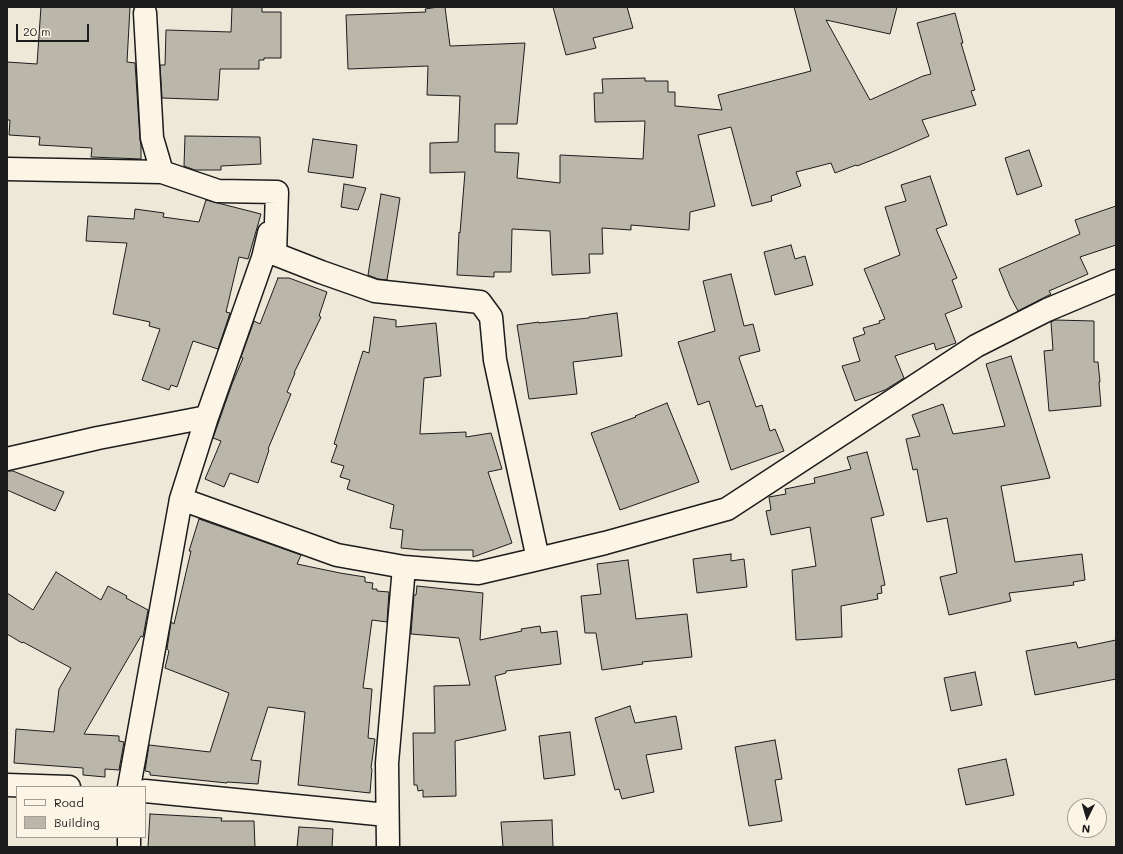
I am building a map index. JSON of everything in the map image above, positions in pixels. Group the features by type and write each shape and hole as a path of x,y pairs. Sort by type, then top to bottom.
{"street":[{"path":"146,13 152,138 162,172"},
{"path":"7,169 162,172 218,191 277,192"},
{"path":"129,786 181,500 207,417 263,258 277,192"},
{"path":"277,192 275,254 375,291 480,302 491,317 496,360 538,559"},
{"path":"181,500 336,555 404,567 478,573 538,559 605,543 727,509 976,346 1047,310 1116,281"},
{"path":"7,459 98,438 207,417"},
{"path":"388,847 388,763 404,567"},
{"path":"7,785 38,786"},
{"path":"146,791 387,815"}],"building":[{"path":"41,7 130,7 127,62 135,63 141,159 91,157 92,148 39,145 40,137 9,135 10,120 7,120 7,62 37,64"},
{"path":"232,7 262,7 262,12 281,12 281,58 264,58 264,60 259,60 259,69 220,69 218,100 162,98 160,65 165,65 166,30 231,32"},
{"path":"445,7 450,46 525,43 517,124 495,124 495,152 519,153 517,178 560,183 560,155 643,159 645,121 595,122 594,93 603,93 602,79 645,78 645,81 668,81 668,92 675,92 675,106 722,110 718,95 811,71 794,7 897,7 890,34 826,20 870,100 923,76 931,74 917,23 955,13 963,43 961,43 975,90 971,91 976,105 922,120 929,136 857,166 856,165 835,173 831,163 796,172 801,186 771,196 772,201 752,206 731,127 698,135 715,206 690,212 689,230 631,225 631,230 602,228 603,254 589,254 590,273 552,275 550,231 512,229 511,272 494,272 494,277 457,275 459,232 460,233 465,172 430,173 430,143 458,142 460,96 427,95 428,66 348,69 346,15 426,12 425,9"},
{"path":"553,7 627,7 633,28 593,38 596,48 566,55"},
{"path":"185,136 260,137 261,164 221,166 221,170 195,170 184,166"},
{"path":"313,139 357,145 353,178 308,172"},
{"path":"1029,150 1042,186 1017,195 1005,158"},
{"path":"930,176 947,225 936,229 957,278 952,280 962,307 945,314 956,343 936,350 934,343 895,356 904,378 885,390 855,401 842,366 860,361 853,338 865,334 863,328 880,323 879,321 885,319 864,269 900,255 885,207 906,201 901,185"},
{"path":"344,184 366,188 358,210 341,207"},
{"path":"381,194 400,198 387,280 378,279 368,275"},
{"path":"206,200 261,214 248,259 239,257 226,312 230,313 218,349 193,341 177,387 171,385 169,390 142,380 160,329 149,326 150,322 113,314 127,243 86,241 88,216 134,219 135,209 164,213 163,217 199,222"},
{"path":"1116,206 1116,245 1080,257 1088,274 1049,291 1051,294 1018,311 999,269 1080,234 1075,220"},
{"path":"791,245 795,259 805,256 813,285 775,295 764,252"},
{"path":"731,274 744,326 753,324 760,351 740,356 739,358 756,407 762,405 770,431 775,429 784,451 731,470 709,401 698,405 678,342 715,331 703,281"},
{"path":"278,278 289,278 327,292 319,316 321,317 294,373 287,392 291,394 268,449 269,450 258,483 230,473 224,487 205,479 221,441 213,438 243,358 241,357 254,321 260,324"},
{"path":"617,313 622,356 573,362 577,394 529,399 517,325 589,318"},
{"path":"374,317 396,320 396,327 436,323 441,376 424,378 420,434 466,432 466,437 491,433 502,469 488,472 512,543 473,557 473,550 421,550 401,548 403,530 390,528 394,505 347,489 350,480 340,477 344,466 331,462 337,445 334,444 363,351 369,353"},
{"path":"1055,320 1094,321 1094,362 1098,362 1101,406 1049,411 1044,351 1053,350 1051,322"},
{"path":"1011,356 1050,478 1001,486 1015,562 1082,554 1085,580 1073,582 1074,585 1009,593 1011,601 949,615 940,577 957,573 947,518 927,522 917,469 913,470 906,439 920,436 912,415 943,404 953,434 1005,426 986,364"},
{"path":"667,403 699,482 620,510 591,433 636,417 635,416"},
{"path":"867,452 884,515 871,518 885,585 881,586 882,593 877,594 878,599 841,606 842,637 796,640 792,570 816,566 810,527 771,535 766,511 771,510 769,497 786,494 785,489 815,483 814,478 851,469 847,457"},
{"path":"7,471 13,471 64,492 55,511 7,490"},
{"path":"199,519 301,555 297,564 365,577 365,582 373,583 372,589 389,592 387,622 372,620 363,688 372,689 368,738 375,739 371,768 370,793 298,785 305,712 268,707 251,760 261,761 258,784 227,783 150,775 150,772 145,771 149,745 210,752 229,693 165,668 169,651 167,649 171,622 174,624 191,551 189,551"},
{"path":"731,554 731,561 744,559 747,587 697,593 693,559"},
{"path":"628,560 636,619 687,614 692,657 642,662 643,664 602,670 596,633 585,633 581,596 601,594 597,564"},
{"path":"56,572 101,600 108,586 127,596 126,598 148,610 143,637 141,636 84,734 119,736 119,741 124,742 119,770 105,769 105,777 83,775 83,768 14,763 16,729 54,732 59,689 71,668 7,634 7,593 33,610"},
{"path":"417,586 483,593 480,640 522,631 521,629 540,626 541,633 557,631 561,664 506,671 506,673 495,676 506,730 455,741 456,796 423,797 423,790 418,791 417,785 414,785 413,733 435,733 434,686 470,685 459,638 411,634 414,595 416,595"},
{"path":"1116,640 1116,679 1035,695 1026,651 1076,642 1078,648"},
{"path":"975,672 982,705 951,711 944,678"},
{"path":"630,706 635,723 676,716 682,749 646,755 654,792 622,799 619,789 615,790 595,718"},
{"path":"570,732 575,775 544,779 539,736"},
{"path":"775,740 782,779 775,780 782,821 749,826 735,747"},
{"path":"1006,759 1014,795 966,805 958,769"},
{"path":"150,814 222,818 221,821 254,821 255,847 148,847"},
{"path":"552,820 553,847 503,847 501,822"},
{"path":"299,827 333,829 332,847 297,847"}]}
